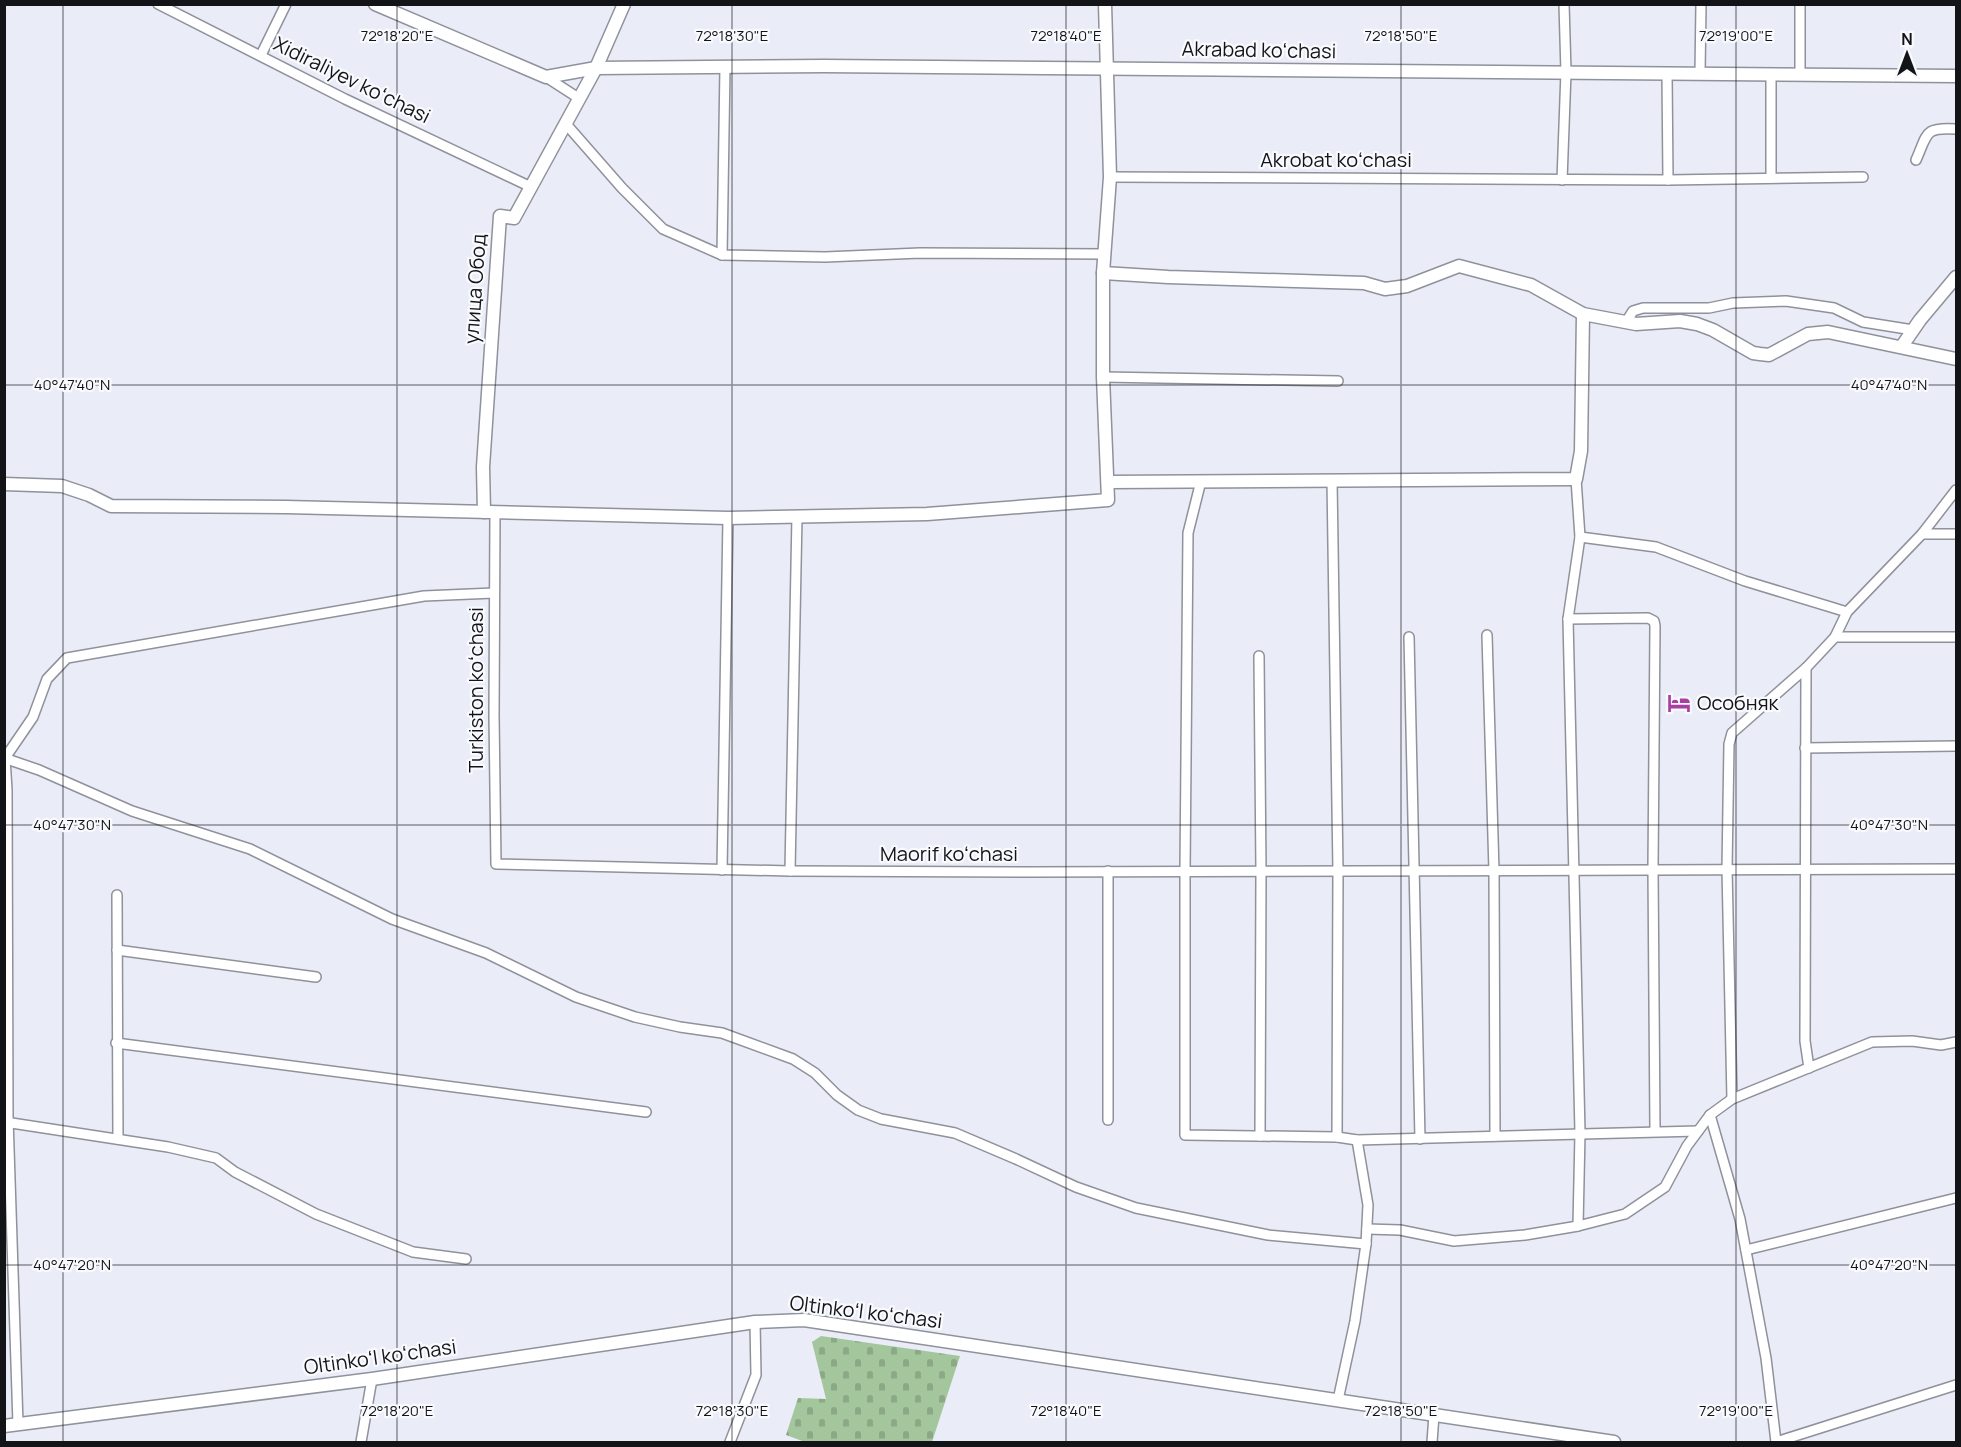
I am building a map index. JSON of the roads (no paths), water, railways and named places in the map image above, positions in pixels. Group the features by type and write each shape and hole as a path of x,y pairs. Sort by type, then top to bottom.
{"street":[{"name":"Xidiraliyev koʻchasi","path":"158,4 345,99 531,187"},
{"path":"261,55 286,4"},
{"path":"375,4 546,77 580,99"},
{"name":"улица Обод","path":"490,512 484,445 500,216 514,218 596,68 624,4"},
{"path":"4,484 62,486 89,495 111,506 286,507 728,518 927,514 1108,500 1103,377 1103,273 1110,177 1105,4"},
{"path":"1562,180 1566,72 1564,4"},
{"path":"1700,73 1701,4"},
{"path":"1800,4 1800,74"},
{"path":"722,255 725,67"},
{"name":"Akrabad koʻchasi","path":"546,77 596,68 725,67 1108,68 1956,76"},
{"path":"1667,73 1668,180"},
{"path":"1771,74 1771,178"},
{"path":"566,124 622,188 663,229 722,255 825,257 920,253 1105,254"},
{"path":"1916,160 1931,130 1956,129"},
{"name":"Akrobat koʻchasi","path":"1110,177 1562,180 1863,177"},
{"path":"1103,273 1364,283 1386,289 1407,286 1459,266 1531,285 1583,314 1636,324 1680,321 1696,324 1713,330 1753,353 1769,355 1808,334 1828,332 1956,359"},
{"path":"1902,346 1956,276"},
{"path":"1626,322 1633,311 1643,308 1709,308 1733,303 1786,301 1834,308 1863,322 1913,330"},
{"path":"1578,1226 1580,1133 1568,619 1580,537 1576,479 1581,450 1583,314"},
{"path":"1103,377 1338,381"},
{"path":"1108,482 1576,479"},
{"path":"1332,480 1338,871 1337,1137"},
{"path":"1201,481 1188,533 1185,1135 1337,1137 1357,1140 1698,1131"},
{"path":"1732,1099 1727,869 1729,744 1732,733 1806,668 1835,637 1847,612 1922,534 1956,490"},
{"path":"490,512 494,593"},
{"path":"790,871 797,516"},
{"path":"722,870 728,518"},
{"path":"1922,534 1956,534"},
{"path":"1580,537 1656,547 1744,581 1847,612"},
{"name":"Turkiston koʻchasi","path":"5,758 33,717 47,679 67,658 424,596 494,593 496,864 790,871"},
{"path":"1568,619 1648,618 1654,621 1655,1131"},
{"path":"1487,635 1494,872 1495,1136"},
{"path":"1409,637 1420,1139"},
{"path":"1835,637 1956,637"},
{"path":"1258,656 1261,871 1260,1136"},
{"path":"1806,668 1805,1041 1809,1068"},
{"path":"1805,748 1956,746"},
{"path":"18,1424 6,1123 5,758 39,770 132,811 250,849 392,919 486,953 576,997 635,1017 722,1033 793,1059 815,1073 837,1095 858,1110 880,1119 955,1134 1076,1187 1136,1208 1268,1235 1366,1244"},
{"name":"Maorif koʻchasi","path":"790,871 1494,872 1956,868"},
{"path":"1108,871 1108,1120"},
{"path":"117,895 118,1139"},
{"path":"117,950 316,977"},
{"path":"1367,1229 1400,1230 1454,1241 1525,1235 1625,1215 1665,1187 1687,1146 1710,1115 1732,1099 1872,1042 1912,1041 1941,1045 1956,1042"},
{"path":"116,1043 646,1112"},
{"path":"1710,1115 1746,1250 1766,1358 1776,1443 1956,1385"},
{"path":"6,1123 168,1147 216,1158 235,1172 316,1214 413,1252 466,1259"},
{"path":"1338,1400 1355,1321 1366,1244 1368,1205 1357,1140"},
{"path":"1746,1250 1956,1198"},
{"name":"Oltinkoʻl koʻchasi","path":"4,1426 372,1379 755,1322 804,1320 1614,1443"},
{"path":"730,1443 756,1375 755,1322"},
{"path":"362,1443 372,1379"},
{"path":"1432,1443 1434,1415"}],"place":[{"name":"Особняк","path":"1679,703"}]}
